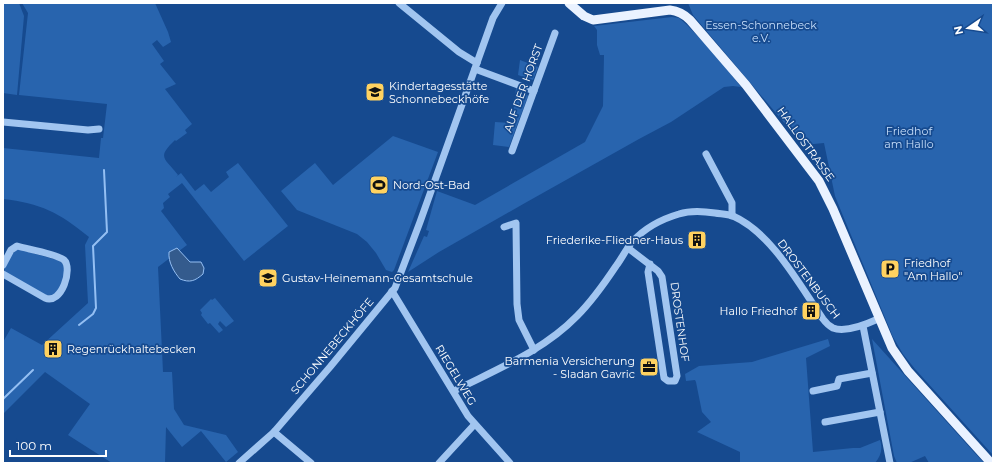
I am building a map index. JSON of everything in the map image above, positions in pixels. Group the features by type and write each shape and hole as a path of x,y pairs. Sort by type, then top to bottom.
{"main road":[{"name":"HALLOSTRASSE","path":"568,3 584,16 593,20 670,10 677,7 685,14 732,67 820,181 878,319 892,348 908,371 990,463"}],"street":[{"path":"399,3 476,66 534,91"},
{"name":"SCHONNEBECKHÖFE","path":"239,463 274,432 392,291 401,274 493,18 502,3"},
{"name":"AUF DER HORST","path":"512,151 555,33"},
{"path":"3,122 88,130 99,129"},
{"path":"706,154 732,203 732,216"},
{"name":"DROSTENBUSCH","path":"454,391 534,350 558,333 578,316 601,288 628,248 642,233 654,224 689,211 705,211 732,216 756,232 770,244 823,320 831,327 842,329 863,326 878,319"},
{"path":"504,227 516,223 517,304 519,320 534,350"},
{"path":"3,265 11,250 17,246 59,258 66,262 68,268 64,283 59,293 55,298 50,299 45,298 3,274"},
{"name":"DROSTENHOF","path":"628,248 650,264 662,277 677,376 675,381 668,382 664,378 649,278 650,264"},
{"name":"RIEGELWEG","path":"392,291 468,416 474,424 494,443 510,463"},
{"path":"863,326 890,463"},
{"path":"813,391 837,386 839,379 872,373"},
{"path":"825,422 880,412"},
{"path":"439,463 474,424"},
{"path":"274,432 311,463"}],"green space":[{"path":"3,3 19,3 24,16 17,95 3,93"},
{"path":"22,3 155,3 171,42 163,47 157,40 152,44 164,61 160,64 176,84 165,89 192,124 185,130 187,133 176,141 175,140 169,146 164,158 178,175 176,177 181,173 195,191 204,184 211,192 229,177 226,172 238,163 288,226 244,261 182,183 168,194 170,197 163,203 164,208 161,211 187,245 158,267 163,372 172,372 174,409 184,425 226,435 238,452 226,462 201,431 182,447 166,427 165,463 112,463 68,435 90,404 45,372 3,414 3,342 11,328 42,345 88,303 85,245 89,237 59,215 49,210 28,203 3,199 3,148 99,158 107,104 19,95 28,13"},
{"name":"Friedhof am Hallo","path":"688,3 993,3 993,455 915,369 903,354 893,337 835,196 824,143 803,145 693,15"},
{"path":"672,17 679,18 687,25 714,53 741,87 724,87 671,122 439,252 408,272 424,236 427,237 429,231 426,230 437,191 475,205 585,142 603,106 604,55 600,55 597,45 597,30 594,26"},
{"path":"520,60 538,67 533,80 518,75"},
{"path":"516,88 525,91 528,96 509,147 493,145 495,122 512,123"},
{"path":"393,136 438,152 392,272 386,270 376,253 367,242 357,234 297,210 281,191 315,163 333,185"},
{"path":"18,249 57,260 62,263 65,270 64,279 61,287 55,294 45,295 5,273 4,269 6,262"},
{"path":"215,298 234,321 226,327 220,321 218,324 223,330 219,333 210,323 208,324 201,315 202,313 200,310 211,299 212,300"},
{"path":"828,339 830,346 806,358 813,452 860,448 880,440 881,452 875,463 740,463 740,452 697,432 711,422 702,412 695,380 686,381 685,374 699,366 752,362"},
{"path":"872,339 984,463 929,463 925,456 909,463 897,463 894,456"}],"shaded area":[{"path":"177,248 190,262 201,262 204,268 203,274 192,281 180,279 172,267 169,259 169,252"}],"waterway":[{"path":"79,325 93,314 96,308 93,246 107,232 104,170"},
{"path":"3,399 33,370"}],"place":[{"name":"Kindertagesstätte Schonnebeckhöfe","path":"375,92"},
{"name":"Nord-Ost-Bad","path":"379,185"},
{"name":"Friederike-Fliedner-Haus","path":"697,240"},
{"name":"Friedhof \"Am Hallo\"","path":"890,269"},
{"name":"Gustav-Heinemann-Gesamtschule","path":"268,278"},
{"name":"Hallo Friedhof","path":"811,311"},
{"name":"Regenrückhaltebecken","path":"53,349"},
{"name":"Barmenia Versicherung - Sladan Gavric","path":"649,367"}],"park label":[{"name":"Essen-Schonnebeck e.V.","path":"761,31"}]}
